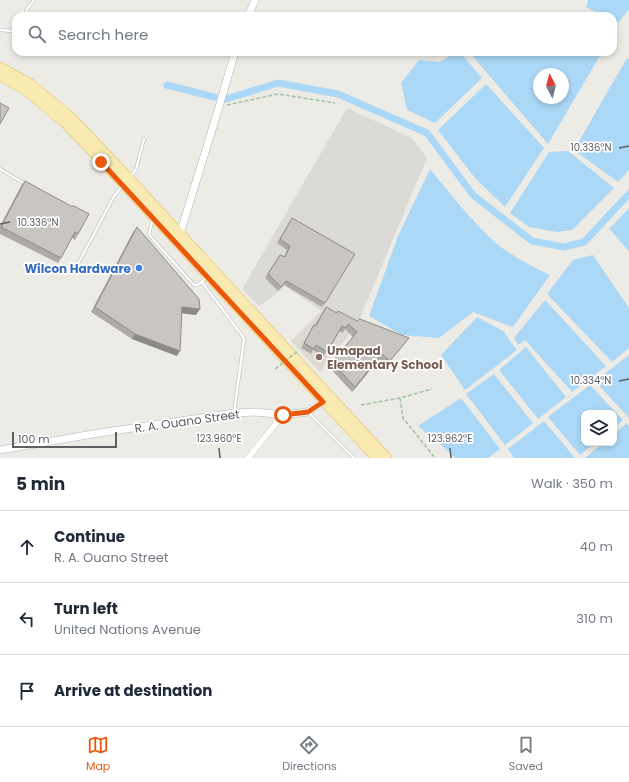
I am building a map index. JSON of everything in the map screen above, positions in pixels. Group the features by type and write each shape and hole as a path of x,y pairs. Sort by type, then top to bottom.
{"main road":[{"path":"0,67 31,84 71,117 126,181 154,218 205,279 376,458"},
{"path":"0,76 25,90 65,123 180,234 386,458"}],"street":[{"path":"250,12 254,0"},
{"path":"180,234 234,56"},
{"name":"R. A. Ouano Street","path":"0,450 99,433 234,413 257,412 283,415 308,412 323,402"},
{"path":"248,458 283,415"}],"lane":[{"path":"26,12 34,0"},
{"path":"0,30 12,30"},
{"path":"79,262 113,198 136,169 144,139"},
{"path":"0,169 27,184"},
{"path":"154,218 149,233 151,237 194,285 198,285 205,279 244,339 234,413"},
{"path":"308,412 354,458"}],"path":[{"path":"219,107 278,94 335,103"},
{"path":"275,369 298,351"},
{"path":"361,405 400,398 432,389"},
{"path":"400,398 403,418 435,458"}],"shaded area":[{"path":"347,108 412,138 427,158 358,323 321,311 284,285 273,297 259,306 242,289"},
{"name":"Umapad Elementary School","path":"321,311 358,323 320,372 291,341"}],"water":[{"path":"588,0 629,0 629,9 618,23 617,12 596,12 586,7"},
{"path":"450,56 463,56 482,78 435,123 407,110 401,83 419,60 440,62"},
{"path":"472,56 600,56 548,144"},
{"path":"627,58 629,59 629,170 618,182 574,150"},
{"path":"486,84 544,148 505,207 475,178 438,130"},
{"path":"568,151 614,188 572,230 557,232 529,227 510,213 549,152"},
{"path":"430,169 470,217 497,244 509,253 550,275 513,327 473,312 439,338 402,335 369,316 398,236"},
{"path":"629,208 629,251 609,229"},
{"path":"593,255 629,308 629,348 612,362 547,294 573,260"},
{"path":"545,300 606,366 572,392 525,340 518,345 514,338"},
{"path":"477,317 503,331 517,350 465,390 441,355"},
{"path":"526,347 566,397 538,419 499,370"},
{"path":"629,355 629,418 595,381"},
{"path":"494,374 533,423 505,445 466,394"},
{"path":"590,385 614,410 581,410 581,446 591,446 580,455 548,417"},
{"path":"461,398 500,449 488,458 455,458 418,426"},
{"path":"617,414 623,420 617,425"},
{"path":"544,421 575,458 514,458 508,449"},
{"path":"627,423 629,426 629,458 585,458 599,446 617,446 617,431"}],"building":[{"path":"0,103 9,108 0,124"},
{"path":"25,181 89,214 78,234 75,232 61,258 1,227"},
{"path":"292,218 355,254 325,303 286,281 281,287 268,274 280,255 285,257 290,246 280,239"},
{"name":"Wilcon Hardware","path":"137,227 199,299 200,309 182,307 180,351 135,334 95,307"},
{"path":"326,307 337,313 338,311 357,321 360,319 409,338 390,361 382,354 355,387 332,362 357,332 348,324 346,328 342,326 327,352 316,345 314,349 304,343 314,325 316,326"}],"waterway":[{"path":"226,99 278,83 338,94 427,133 473,195 532,241 564,247 584,242 629,194"},
{"path":"167,85 214,97"}],"place":[{"name":"Wilcon Hardware","path":"139,268"},
{"name":"Umapad Elementary School","path":"319,357"}],"route":[{"path":"101,162 123,184 323,402 308,412 283,415"}]}
